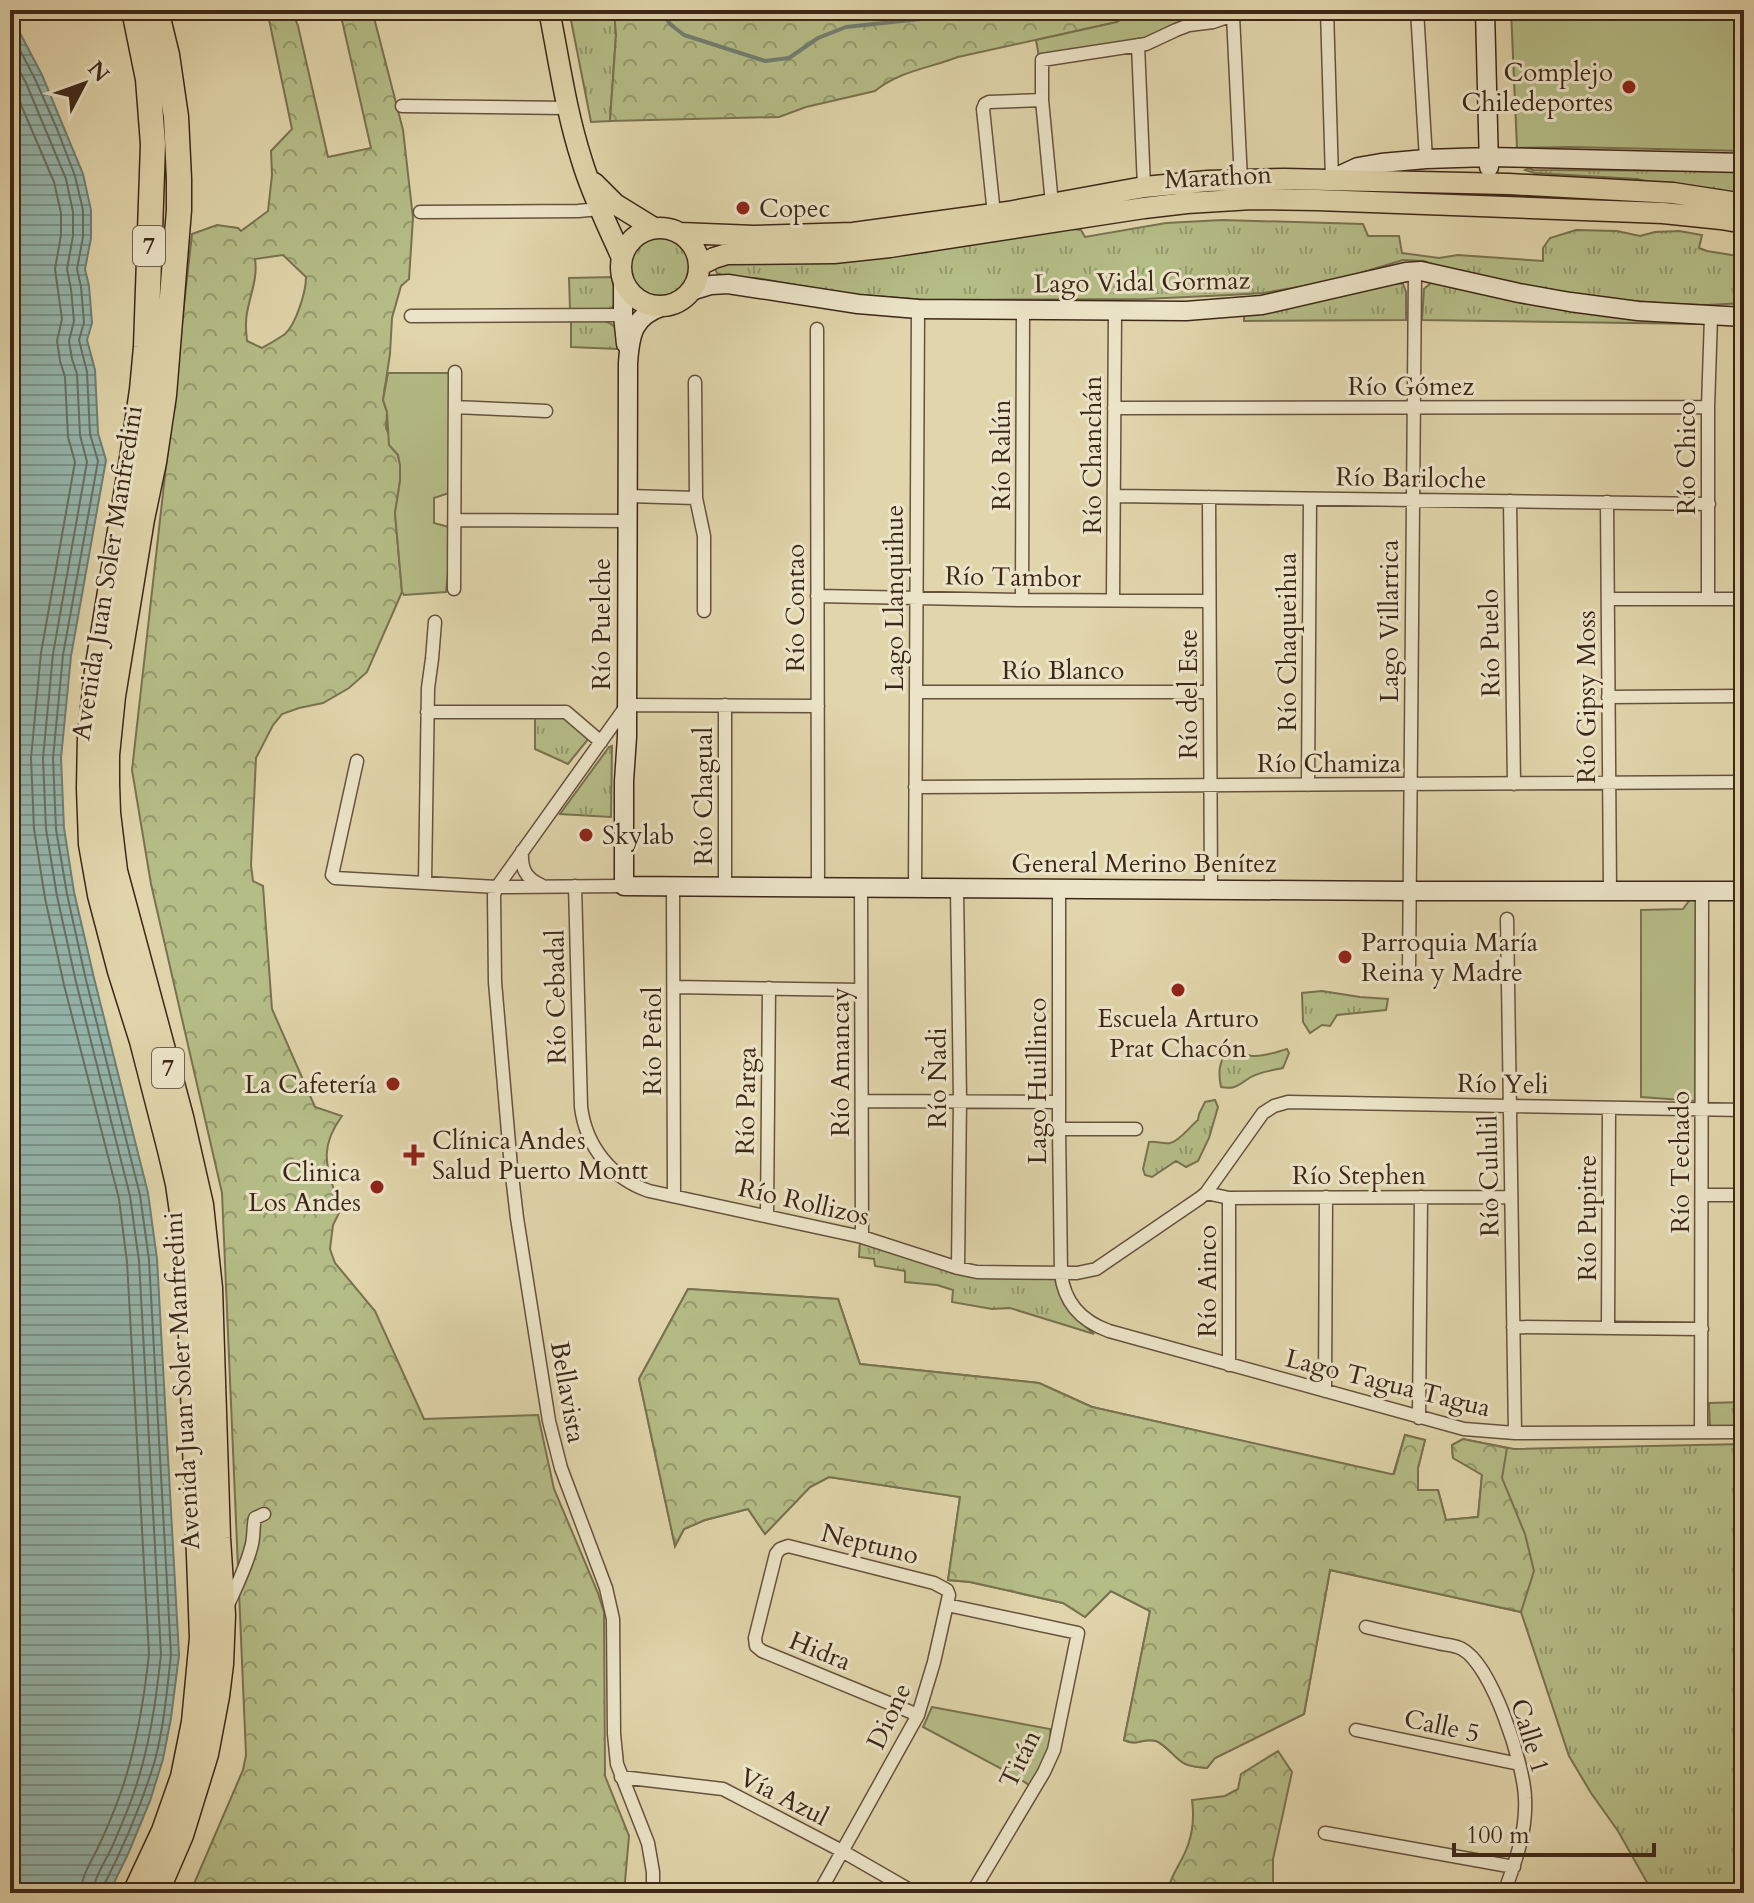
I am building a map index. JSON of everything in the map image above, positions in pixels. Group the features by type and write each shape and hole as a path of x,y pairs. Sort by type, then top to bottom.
{"highway":[{"name":"Avenida Juan Soler Manfredini","path":"134,10 148,79 153,144 146,347 132,458 97,671 89,747 91,844 100,895 170,1150 186,1242 190,1270 202,1616 198,1694 189,1750 164,1831 135,1893"},
{"name":"Avenida Juan Soler Manfredini","path":"156,10 167,55 176,117 179,210 164,395 113,696 107,755 108,813 115,871 181,1117 201,1205 210,1288 223,1615 217,1696 203,1768 181,1835 156,1893"}],"main road":[{"name":"Río Puelche","path":"549,10 568,108 583,165 622,268"},
{"name":"Río Puelche","path":"583,165 607,197 654,228"},
{"name":"Marathon","path":"680,233 754,236 876,231 1144,187 1241,180 1490,183 1673,193 1744,204"},
{"path":"1464,206 1475,202 1487,191 1490,183"},
{"path":"1490,183 1503,199 1518,208"},
{"name":"Marathon","path":"700,268 727,254 848,252 1187,203 1295,199 1663,213 1744,223"},
{"path":"654,228 680,233 694,248 700,268 691,291 679,301 664,306 638,299 632,293 622,268 631,240 654,228"}],"street":[{"path":"1052,204 1042,100 1042,60 1146,44 1189,25 1213,22 1247,10"},
{"path":"1327,10 1332,179"},
{"path":"1417,10 1426,159"},
{"path":"1485,10 1490,183"},
{"path":"1233,16 1241,180"},
{"path":"1138,45 1144,187"},
{"path":"994,214 983,109 985,104 1042,100"},
{"path":"402,106 568,108"},
{"name":"Marathon","path":"1332,179 1358,167 1426,159 1489,157 1744,163"},
{"path":"420,212 600,209"},
{"name":"Río Puelche","path":"622,268 628,363"},
{"name":"Lago Vidal Gormaz","path":"700,268 728,284"},
{"name":"Lago Vidal Gormaz","path":"691,291 728,284 858,304 918,309 1186,311 1262,305 1415,271 1570,302 1638,311 1744,317"},
{"name":"Lago Villarrica","path":"1409,971 1415,271"},
{"name":"Río Puelche","path":"624,886 629,345 637,324 647,313 664,306"},
{"name":"Lago Llanquihue","path":"915,888 918,309"},
{"name":"Río Ralún","path":"1022,600 1023,311"},
{"name":"Río Chanchán","path":"1113,600 1115,311"},
{"path":"411,316 623,315"},
{"name":"Río Chico","path":"1708,599 1711,317"},
{"name":"Río Contao","path":"817,329 818,887"},
{"path":"454,589 455,372"},
{"path":"695,382 696,498 704,536 704,611"},
{"path":"455,407 546,411"},
{"name":"Río Gómez","path":"1114,408 1708,407"},
{"path":"628,496 696,498"},
{"name":"Río Bariloche","path":"1114,496 1709,504"},
{"name":"Río del Este","path":"1209,497 1211,890"},
{"name":"Río Chaqueihua","path":"1308,785 1310,499"},
{"name":"Río Puelo","path":"1510,501 1514,784"},
{"name":"Río Gipsy Moss","path":"1607,502 1610,891"},
{"path":"455,520 628,521"},
{"name":"Río Tambor","path":"817,596 1209,601"},
{"path":"1608,599 1744,599"},
{"path":"425,882 427,712 435,622"},
{"name":"Río Blanco","path":"916,692 1210,692"},
{"path":"1608,697 1744,696"},
{"path":"497,887 627,705 818,706"},
{"name":"Río Chagual","path":"725,705 725,887"},
{"path":"427,712 566,712 601,742"},
{"name":"General Merino Benítez","path":"357,761 332,875 335,878 497,887 1744,891"},
{"name":"Río Chamiza","path":"915,787 1744,782"},
{"path":"522,851 525,873 535,883 544,886"},
{"name":"Río Cebadal","path":"575,886 581,1107"},
{"name":"Río Peñol","path":"673,886 674,1196"},
{"name":"Bellavista","path":"497,887 494,898 495,982 517,1218 552,1438 611,1608 617,1764 648,1843 653,1893"},
{"name":"Río Amancay","path":"861,887 862,1237"},
{"name":"Río Ñadi","path":"957,888 960,1100 958,1268"},
{"name":"Lago Huillinco","path":"1059,889 1061,1273"},
{"name":"Río Techado","path":"1701,1432 1702,891"},
{"name":"Río Cululil","path":"1507,919 1515,1433"},
{"path":"674,987 861,990"},
{"name":"Río Parga","path":"767,1215 769,988"},
{"path":"862,1101 1058,1102"},
{"name":"Río Yeli","path":"1263,1113 1288,1102 1744,1110"},
{"name":"Río Rollizos","path":"581,1107 585,1130 602,1158 618,1174 638,1187 862,1237 977,1272 1061,1273 1083,1273 1096,1269 1206,1193 1263,1113"},
{"name":"Río Pupitre","path":"1608,1328 1609,1108"},
{"path":"1059,1129 1136,1129"},
{"name":"Río Stephen","path":"1206,1193 1229,1198 1511,1197"},
{"path":"1703,1195 1744,1195"},
{"path":"1325,1391 1326,1197"},
{"path":"1419,1418 1421,1197"},
{"name":"Río Ainco","path":"1229,1198 1229,1365"},
{"name":"Lago Tagua Tagua","path":"1061,1273 1065,1293 1072,1306 1099,1328 1419,1418 1477,1431 1515,1433 1744,1432"},
{"path":"1513,1327 1702,1329"},
{"path":"223,1615 250,1550 255,1518 264,1514"},
{"path":"218,1545 222,1554 231,1560 239,1559 250,1550"},
{"name":"Neptuno","path":"780,1549 788,1546 934,1583 947,1590"},
{"name":"Hidra","path":"780,1549 776,1554 755,1638 756,1646 918,1715"},
{"name":"Dione","path":"819,1893 918,1715 934,1662 949,1595 947,1590"},
{"name":"Titán","path":"947,1605 1078,1633 1054,1750 972,1893"},
{"name":"Calle 1","path":"1366,1627 1462,1649 1485,1672 1507,1723 1525,1797 1514,1867 1504,1893"},
{"name":"Calle 5","path":"1356,1730 1519,1764"},
{"name":"Vía Azul","path":"621,1777 723,1789 915,1893"},
{"path":"1325,1833 1514,1867"}],"green space":[{"path":"267,10 292,10 328,157 371,148 341,16 332,10 372,10 403,130 413,218 409,279 401,286 392,318 383,400 387,412 386,428 400,465 395,513 402,592 367,672 349,688 323,703 282,714 256,758 251,865 253,881 263,886 272,1009 315,1107 342,1116 327,1152 329,1173 340,1211 333,1225 330,1249 335,1263 375,1311 424,1419 538,1415 554,1489 604,1612 605,1776 629,1836 624,1893 190,1893 243,1770 246,1755 222,1193 151,884 132,770 192,234 217,225 241,231 268,211 271,151 292,129","holes":["283,255 306,277 300,307 285,334 262,348 247,341 246,320 255,280 255,259"]},
{"path":"569,10 614,10 616,35 610,121 591,122"},
{"path":"614,10 1136,10 1117,22 958,57 904,74 875,91 806,107 779,117 610,121 616,35"},
{"path":"1136,10 1241,10 1144,40 1039,57 1036,40 1117,22"},
{"name":"Complejo Chiledeportes","path":"1511,10 1744,10 1744,151 1517,148"},
{"path":"1525,170 1744,171 1744,197 1637,179"},
{"path":"1222,220 1363,224 1368,236 1399,236 1402,253 1439,258 1458,255 1543,261 1543,248 1550,238 1576,230 1617,231 1640,236 1679,231 1702,235 1699,248 1744,257 1744,303 1672,304 1572,296 1444,269 1424,261 1403,260 1347,277 1263,293 1144,299 927,300 849,294 756,278 727,277 715,269 722,263 1063,228 1081,230 1085,237 1166,223"},
{"path":"660,237 681,246 690,267 681,288 660,297 639,288 630,267 639,246"},
{"path":"614,277 616,298 611,309 570,309 569,278"},
{"path":"1432,282 1705,322 1422,320 1424,289"},
{"path":"1403,284 1406,292 1406,320 1244,321 1244,313"},
{"path":"595,320 613,325 617,331 617,349 571,347 571,321"},
{"path":"388,373 449,373 449,493 434,498 434,523 449,527 446,592 404,595 402,592 395,513 400,465 398,455 389,445 383,400"},
{"path":"535,717 569,718 589,738 568,764 535,749"},
{"path":"612,746 611,817 560,814 609,747"},
{"path":"1691,898 1696,898 1695,1101 1641,1097 1641,910 1683,909"},
{"path":"1322,991 1388,999 1386,1010 1337,1015 1330,1026 1322,1025 1310,1033 1303,1022 1302,993"},
{"path":"1287,1049 1289,1053 1283,1068 1258,1074 1234,1087 1221,1087 1220,1069 1226,1052 1256,1056"},
{"path":"1215,1100 1218,1107 1198,1161 1186,1167 1176,1161 1152,1177 1145,1175 1143,1169 1149,1142 1170,1143 1177,1139 1198,1120 1205,1102"},
{"path":"860,1241 926,1262 1054,1276 1068,1309 1094,1334 1010,1308 992,1309 952,1302 953,1290 905,1282 905,1271 875,1266 874,1259 859,1257"},
{"path":"688,1289 838,1299 860,1364 1039,1383 1092,1407 1393,1475 1405,1435 1425,1440 1418,1468 1418,1490 1438,1490 1446,1520 1478,1517 1482,1474 1453,1458 1452,1445 1463,1439 1514,1449 1744,1444 1744,1893 1653,1893 1618,1831 1569,1756 1521,1612 1330,1570 1304,1714 1215,1758 1207,1768 1184,1764 1156,1741 1133,1743 1124,1740 1150,1611 1111,1591 1085,1617 1063,1603 948,1580 960,1497 829,1477 810,1487 765,1534 748,1509 684,1529 675,1546 639,1379"},
{"path":"688,1289 838,1299 860,1364 1039,1383 1092,1407 1391,1474 1394,1474 1405,1435 1425,1440 1418,1468 1418,1490 1438,1490 1446,1520 1478,1517 1482,1475 1453,1458 1452,1445 1463,1439 1507,1448 1502,1478 1525,1534 1534,1571 1521,1612 1330,1570 1304,1714 1215,1758 1207,1768 1187,1765 1156,1741 1133,1743 1124,1740 1150,1611 1111,1591 1085,1617 1063,1603 948,1580 960,1497 829,1477 810,1487 765,1534 748,1509 684,1529 675,1546 639,1379"},
{"path":"1744,1402 1744,1428 1710,1428 1709,1403"},
{"path":"932,1707 1050,1729 1048,1751 1031,1784 923,1727"},
{"path":"1278,1751 1292,1772 1273,1859 1273,1893 1167,1893 1190,1840 1192,1800 1225,1796 1238,1789 1241,1774"}],"water":[{"path":"10,14 42,75 83,174 91,210 91,238 85,269 92,323 87,340 95,370 98,433 106,460 71,656 61,758 64,828 74,892 148,1193 157,1259 179,1655 163,1759 150,1801 109,1893 10,1893"}],"waterway":[{"path":"662,10 670,24 684,35 765,61 789,58 818,38 846,27 921,19 965,10"}],"place":[{"name":"Complejo Chiledeportes","path":"1629,87"},
{"name":"Copec","path":"743,208"},
{"name":"Skylab","path":"586,835"},
{"name":"Parroquia María Reina y Madre","path":"1345,957"},
{"name":"Escuela Arturo Prat Chacón","path":"1178,990"},
{"name":"La Cafetería","path":"393,1084"},
{"name":"Clínica Andes Salud Puerto Montt","path":"414,1155"},
{"name":"Clinica Los Andes","path":"377,1187"}]}
